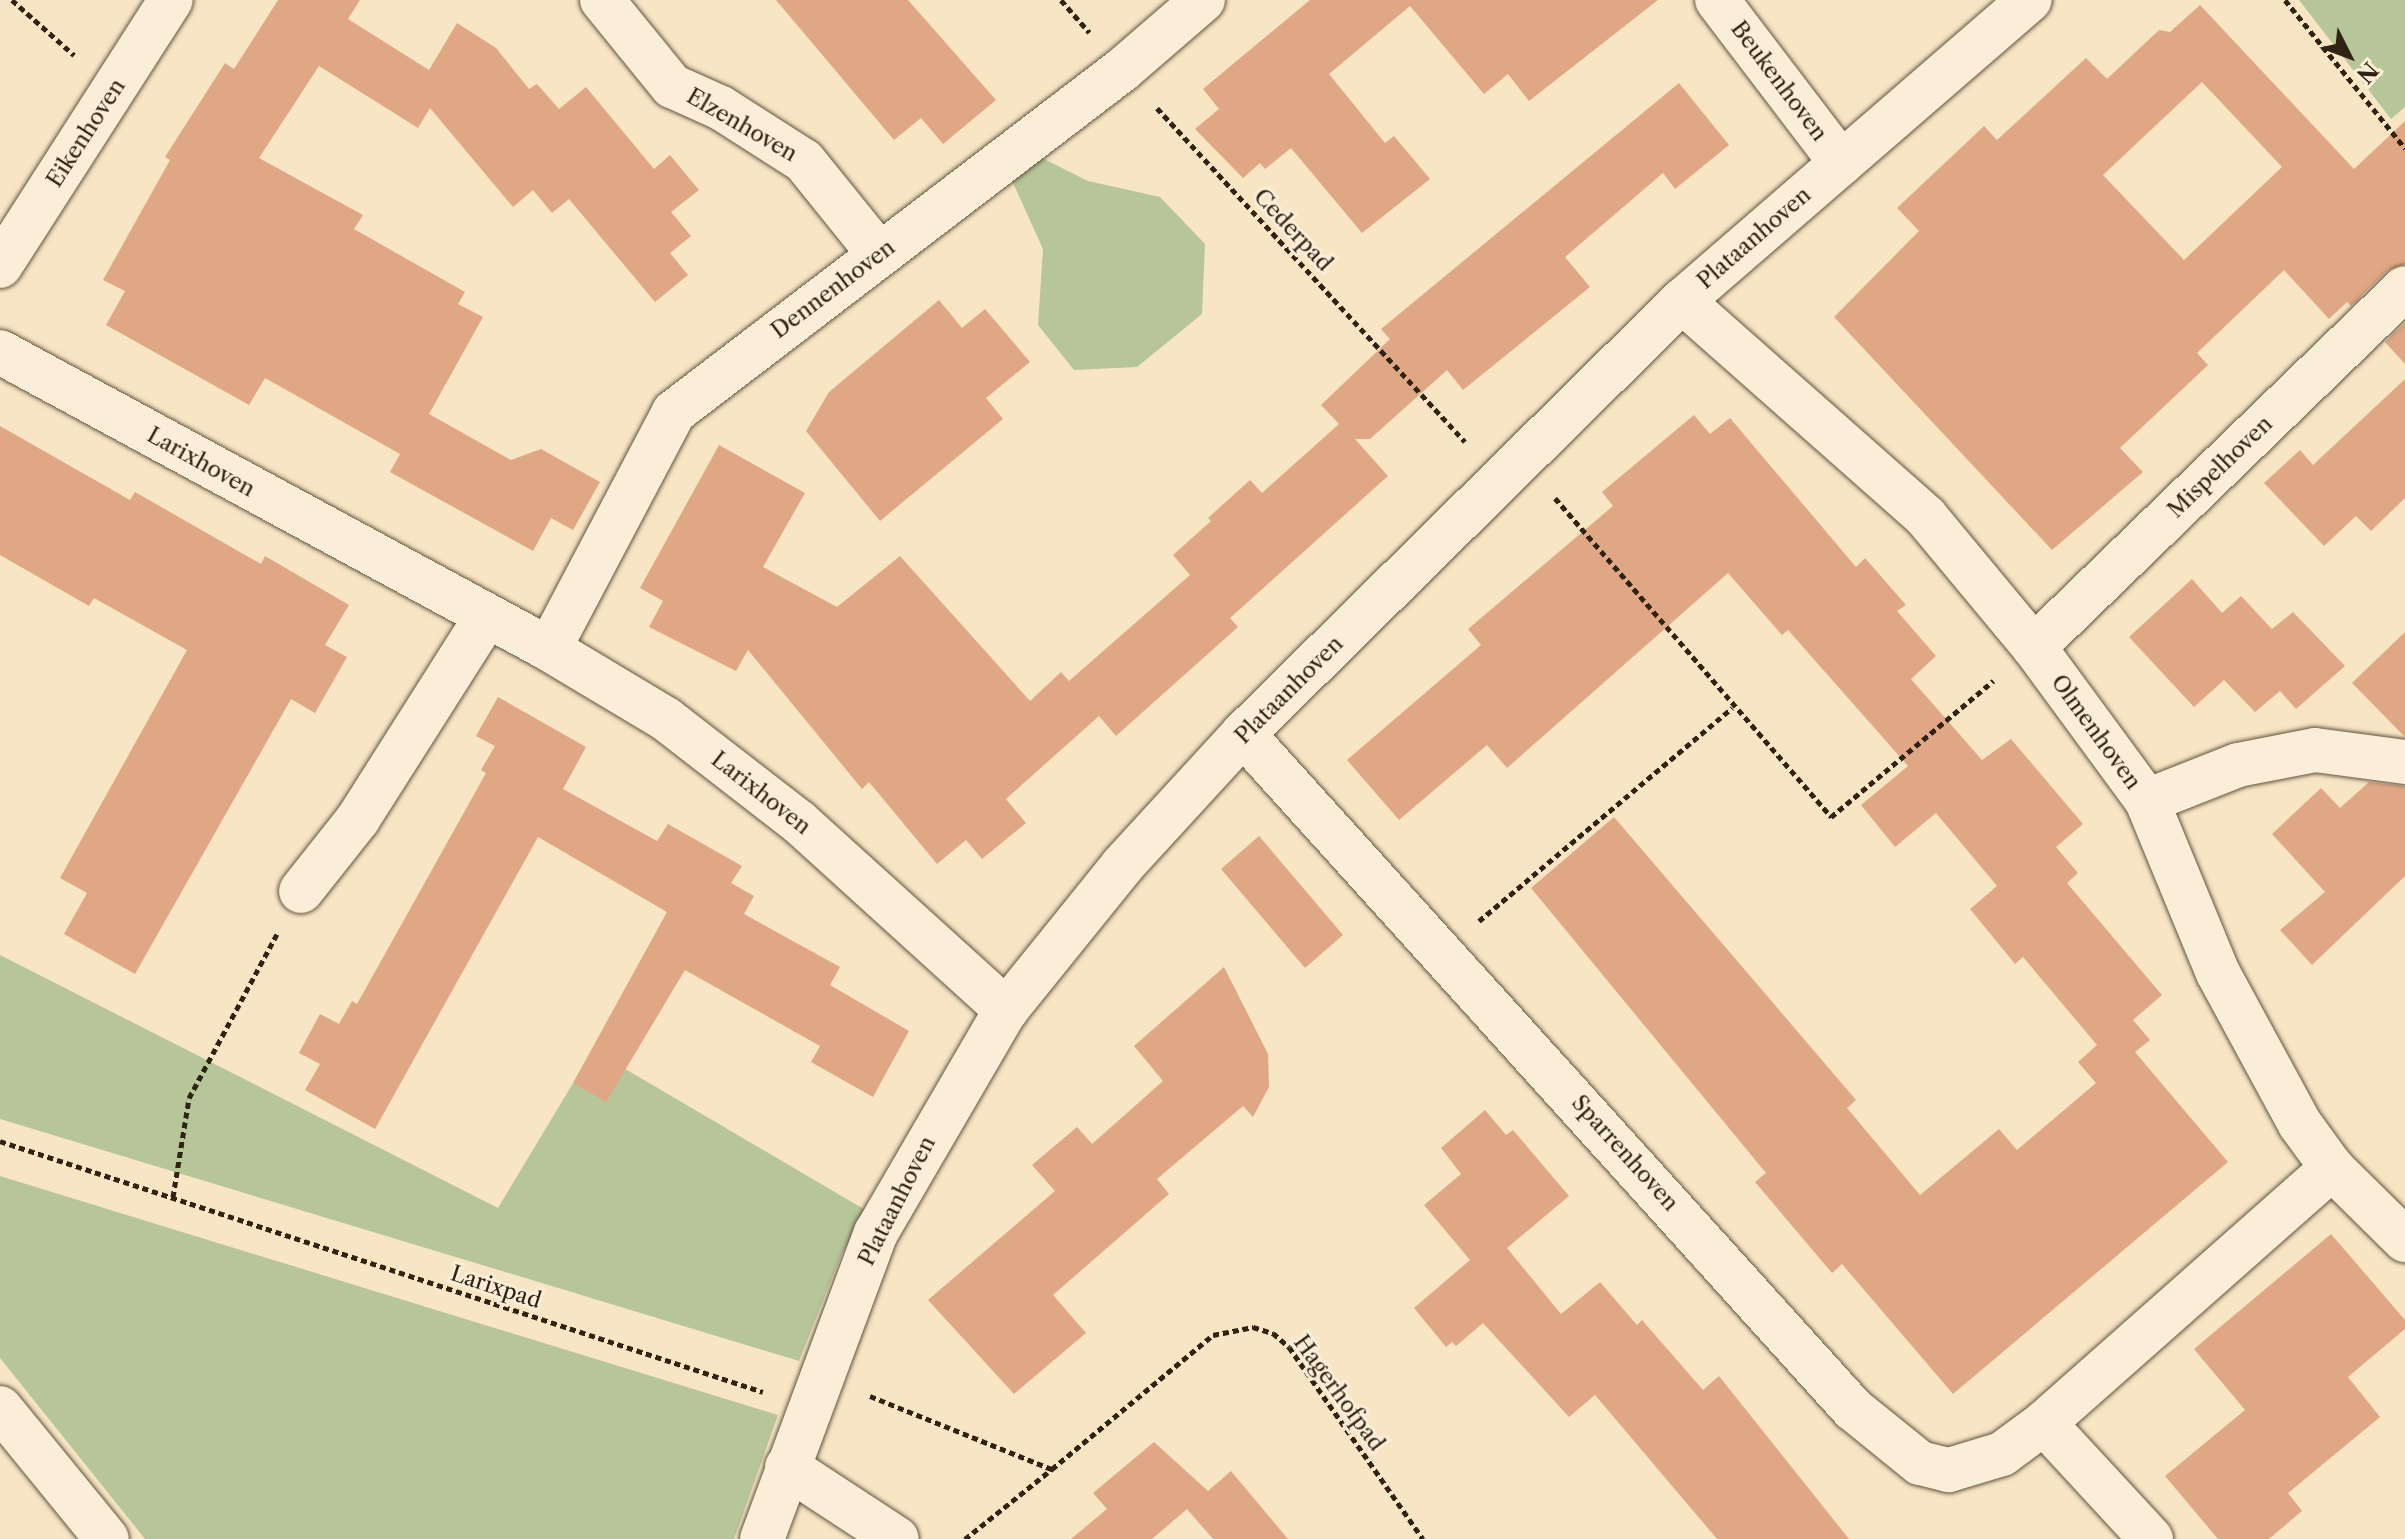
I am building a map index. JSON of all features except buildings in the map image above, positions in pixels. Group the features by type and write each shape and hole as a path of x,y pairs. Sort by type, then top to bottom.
{"street":[{"name":"Eikenhoven","path":"0,266 171,0"},
{"name":"Elzenhoven","path":"602,0 672,86 721,108 804,161 879,254"},
{"name":"Dennenhoven","path":"549,649 674,412 1122,70 1203,0"},
{"name":"Beukenhoven","path":"1717,0 1841,163"},
{"name":"Plataanhoven","path":"762,1539 876,1233 1006,1010 1122,866 1243,734 1682,301 2030,0"},
{"name":"Mispelhoven","path":"2034,647 2405,288"},
{"name":"Olmenhoven","path":"1682,301 1926,517 2034,647 2147,801 2252,1043 2332,1168 2405,1240"},
{"name":"Larixhoven","path":"0,352 549,649 666,719 799,822 1006,1010"},
{"path":"301,891 358,819 486,617"},
{"name":"Sparrenhoven","path":"1243,734 1444,950 1853,1409 1920,1463 1949,1470 2002,1454 2044,1423 2332,1168"},
{"path":"2147,801 2238,765 2315,750 2405,762"},
{"path":"0,1408 107,1539"},
{"path":"2044,1423 2151,1539"},
{"path":"787,1467 897,1539"}],"path":[{"path":"12,0 113,90"},
{"name":"Cederpad","path":"1061,0 1122,70 1512,470 1831,817 2034,647"},
{"path":"2285,0 2405,148"},
{"path":"1444,950 1732,708"},
{"path":"173,1197 189,1098 301,891"},
{"name":"Larixpad","path":"0,1141 778,1397 817,1387"},
{"name":"Hagerhofpad","path":"965,1539 1213,1335 1253,1327 1273,1333 1289,1347 1423,1539"},
{"path":"817,1387 1052,1469"}],"green space":[{"path":"2299,0 2405,0 2405,107 2391,119"},
{"path":"1034,154 1088,181 1160,197 1205,244 1202,314 1137,367 1074,370 1038,325 1043,249 1009,174"},
{"path":"0,955 498,1208 593,1050 867,1211 842,1253 799,1361 0,1119"},
{"path":"0,1176 778,1415 734,1539 145,1539 0,1358"}]}
